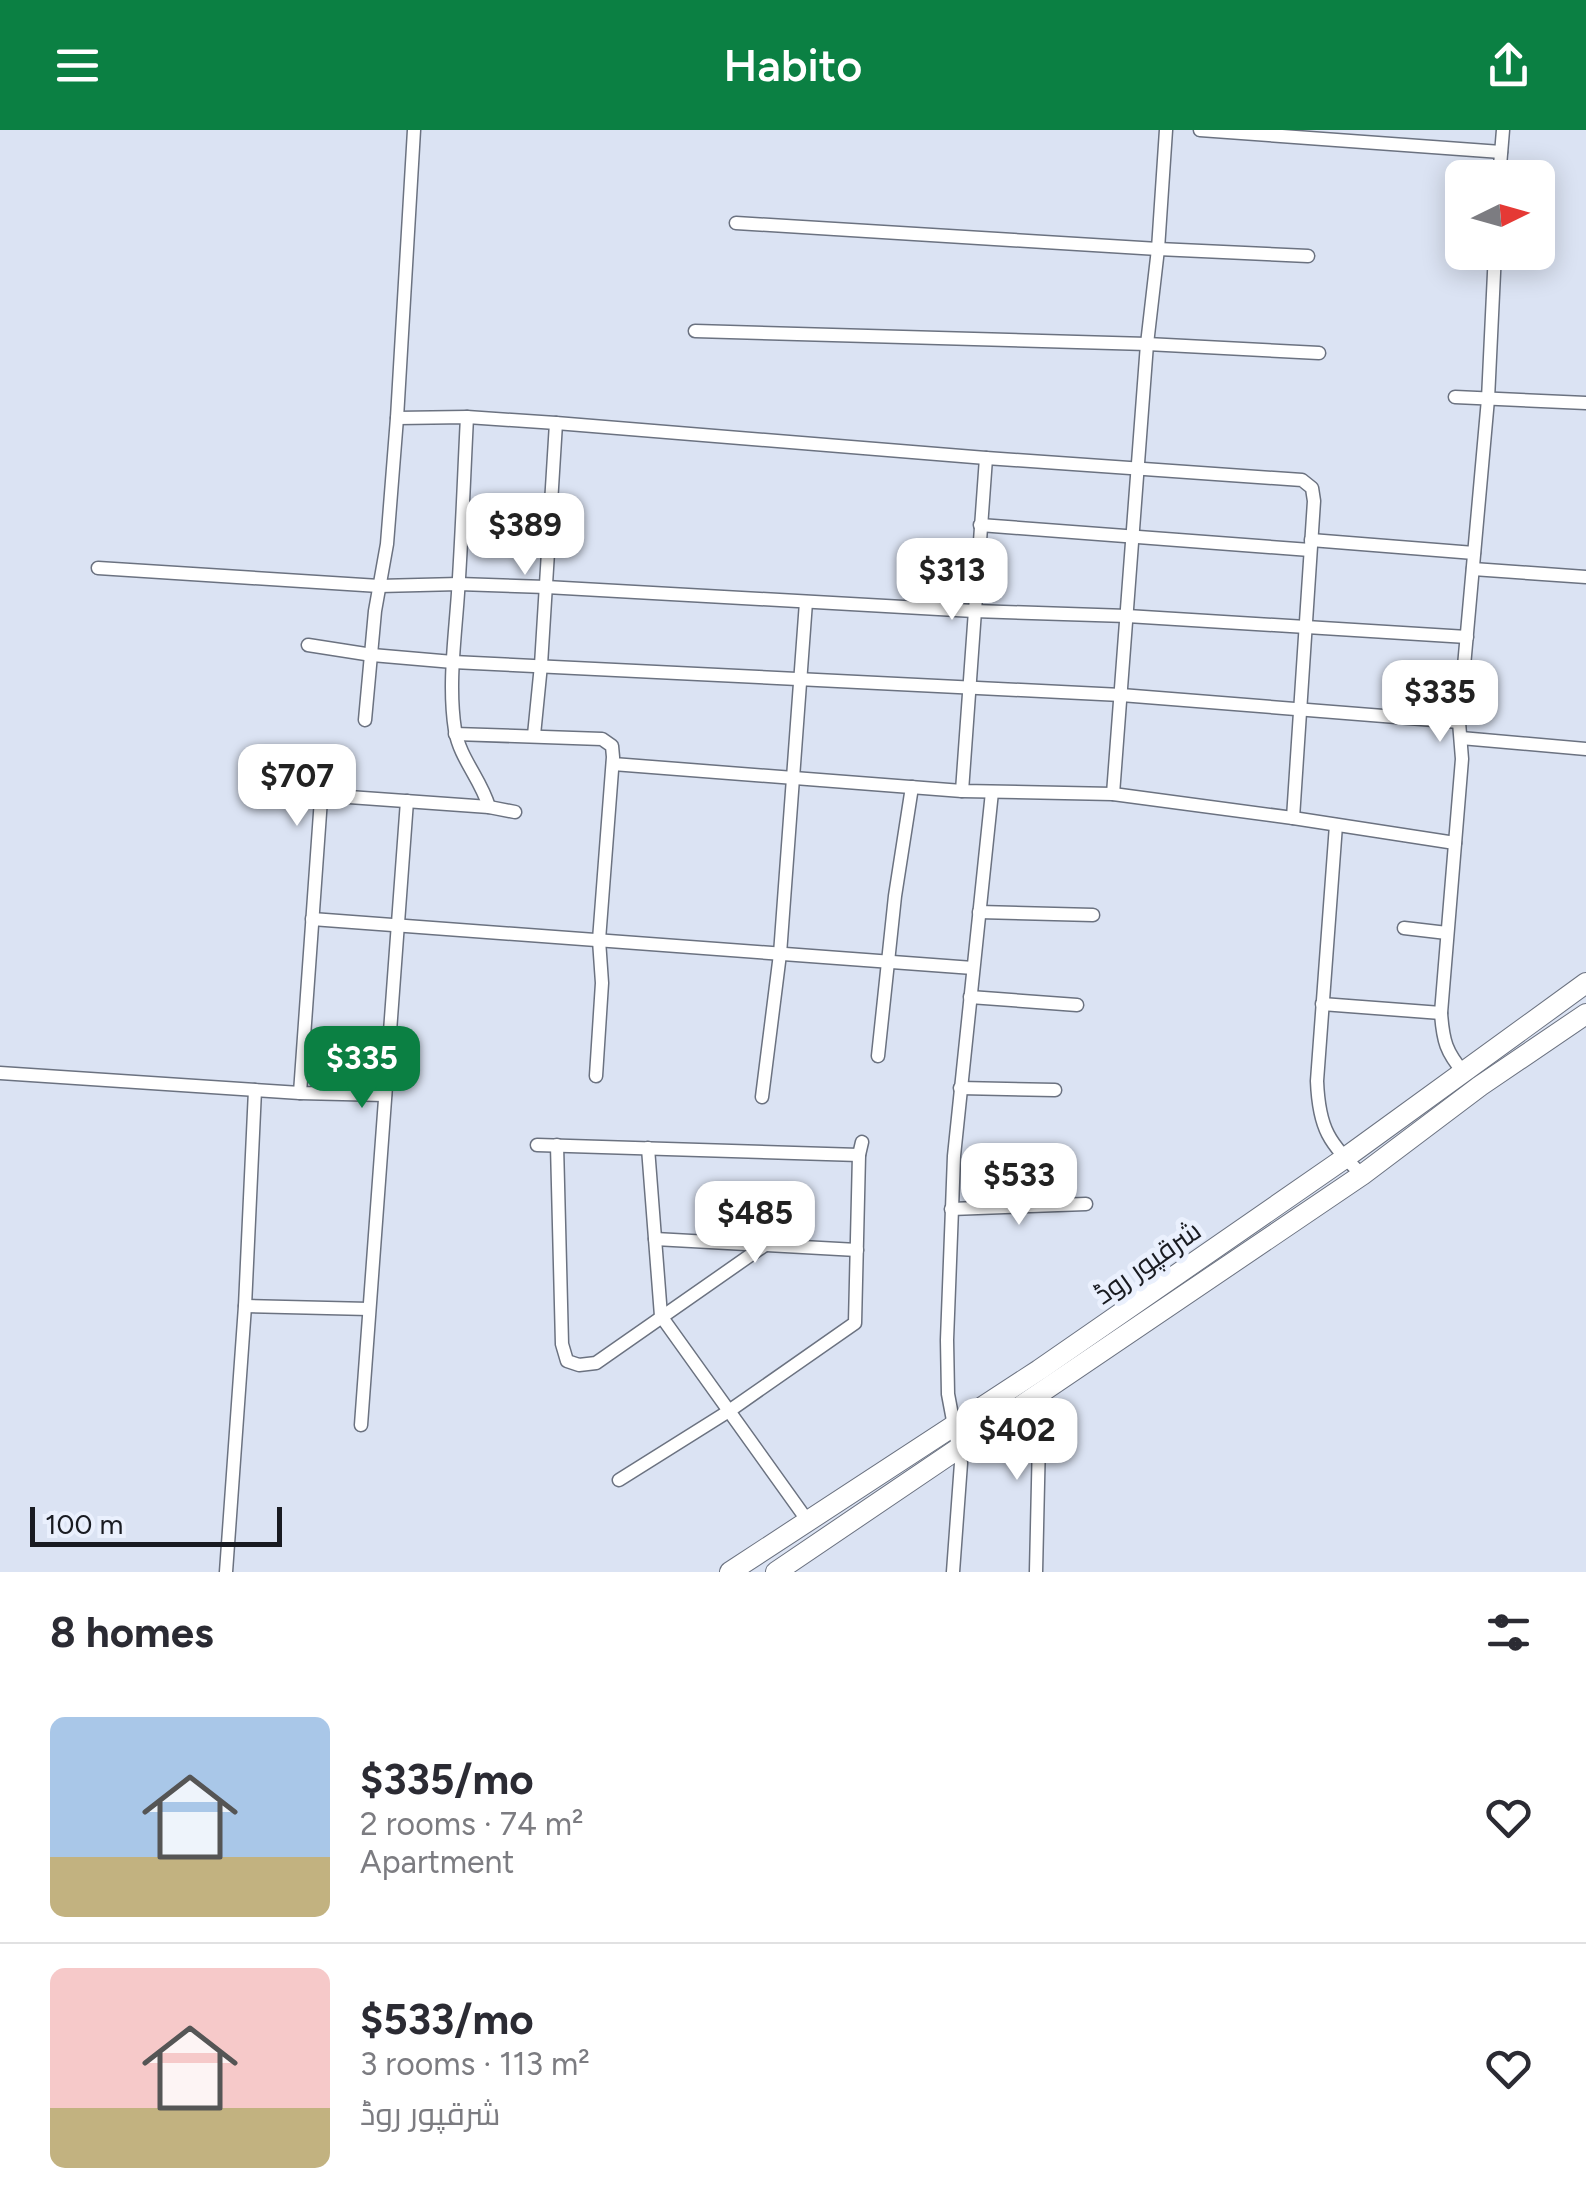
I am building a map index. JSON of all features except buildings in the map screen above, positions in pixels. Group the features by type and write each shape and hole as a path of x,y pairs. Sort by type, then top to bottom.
{"main road":[{"name":"شرقپور روڈ","path":"730,1572 954,1428 1345,1158 1586,984"},
{"name":"شرقپور روڈ","path":"776,1572 1362,1176 1480,1086 1586,1014"}],"street":[{"path":"365,720 387,544 414,130"},
{"path":"1113,794 1166,130"},
{"path":"1200,130 1500,152"},
{"path":"1500,160 1503,130"},
{"path":"736,223 1308,256"},
{"path":"1464,1072 1445,1044 1441,1013 1462,758 1460,722 1488,399 1494,270"},
{"path":"695,331 1320,353"},
{"path":"1455,397 1586,402"},
{"path":"397,418 556,423 1302,480 1314,494 1293,818"},
{"path":"468,418 453,710 461,752 488,806"},
{"path":"534,736 556,423"},
{"path":"962,791 986,458"},
{"path":"980,525 1474,553"},
{"path":"98,568 379,586 546,587 974,612 1127,616 1467,637"},
{"path":"1473,569 1586,577"},
{"path":"762,1096 780,954 806,602"},
{"path":"308,646 454,662 1121,695 1460,722"},
{"path":"456,734 606,740 612,746 599,940 602,983 596,1076"},
{"path":"1461,738 1586,750"},
{"path":"612,764 962,791 1113,794 1455,843"},
{"path":"878,1056 895,896 912,787"},
{"path":"953,1572 961,1463 948,1394 951,1210 992,792"},
{"path":"300,1093 320,799 334,796 488,806 514,812"},
{"path":"361,1425 406,801"},
{"path":"1336,824 1316,1082 1324,1130 1362,1176"},
{"path":"979,912 1093,916"},
{"path":"312,920 973,968"},
{"path":"1404,928 1446,933"},
{"path":"970,996 1077,1005"},
{"path":"1322,1004 1441,1013"},
{"path":"0,1073 385,1095"},
{"path":"960,1088 1056,1090"},
{"path":"226,1572 255,1090"},
{"path":"537,1144 861,1149 854,1323 729,1411 619,1480"},
{"path":"557,1145 562,1344 567,1361 596,1364 765,1245"},
{"path":"648,1148 661,1316 807,1520"},
{"path":"951,1210 1086,1204"},
{"path":"655,1239 856,1250"},
{"path":"244,1306 370,1309"},
{"path":"1036,1572 1040,1394"}]}
